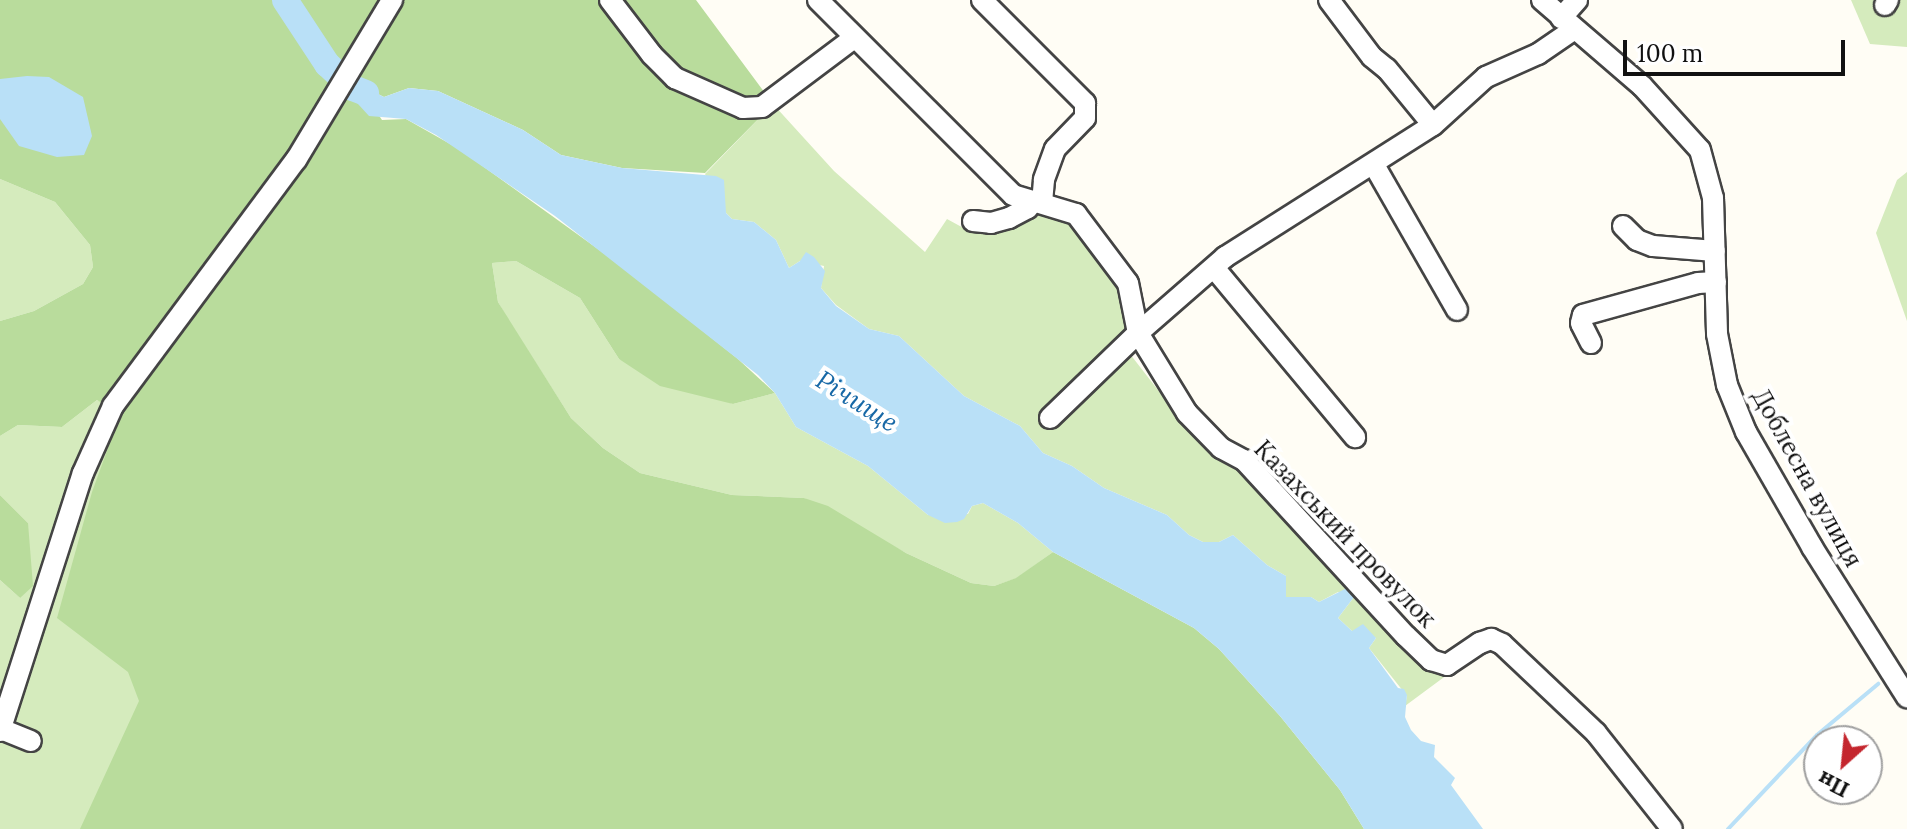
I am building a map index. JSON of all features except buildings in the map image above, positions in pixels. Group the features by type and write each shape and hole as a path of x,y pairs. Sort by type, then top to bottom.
{"street":[{"path":"31,741 0,730 6,696 83,473 113,406 264,205 392,0"},
{"path":"610,0 652,55 675,78 743,108 762,107 854,38"},
{"name":"Казахський провулок","path":"818,0 1013,195 1076,214 1128,283 1138,333 1187,413 1221,448 1244,460 1431,660 1447,665 1480,643 1491,639 1502,644 1596,733 1672,829"},
{"path":"973,221 991,223 1009,218 1037,202 1055,149 1085,118 1085,103 982,0"},
{"path":"1329,0 1372,57 1387,69 1433,125"},
{"name":"Доблесна вулиця","path":"1542,0 1642,86 1700,150 1713,198 1717,334 1727,385 1746,432 1812,547 1907,697"},
{"path":"1050,418 1138,333 1215,269 1225,257 1433,125 1486,77 1538,54 1567,24 1577,0"},
{"path":"1374,165 1457,310"},
{"path":"1623,226 1637,240 1653,246 1715,251"},
{"path":"1215,269 1355,437"},
{"path":"1591,343 1581,323 1583,315 1698,283 1716,282"}],"green space":[{"path":"0,0 696,0 773,104 705,173 622,168 561,155 523,130 438,91 409,88 384,97 358,84 382,120 406,119 459,149 616,262 738,359 775,393 733,404 660,386 619,359 580,298 516,261 492,263 498,302 571,418 603,448 640,473 732,495 804,498 828,506 906,553 971,583 994,586 1016,578 1053,552 1194,628 1219,649 1280,716 1340,790 1364,829 80,829 139,701 128,672 57,618 92,492 120,415 97,400 62,427 18,425 0,436 0,321 34,311 83,284 93,267 90,245 55,202 0,179"},
{"path":"1851,0 1907,0 1907,47 1870,44"},
{"path":"773,104 834,171 925,252 947,219 969,231 987,230 1039,207 1073,218 1122,282 1130,354 1161,394 1245,478 1257,465 1383,604 1455,669 1405,706 1407,696 1369,648 1376,638 1352,631 1338,618 1354,597 1338,592 1319,602 1311,597 1286,597 1286,576 1267,565 1233,535 1219,542 1203,542 1189,535 1167,515 1104,488 1072,466 1043,453 1020,426 964,396 899,336 869,329 836,305 821,288 824,266 800,261 789,268 776,240 754,222 732,219 726,213 705,174"},
{"path":"1907,172 1907,321 1876,233 1897,180"},
{"path":"0,179 55,202 90,245 93,267 83,284 34,311 0,321"},
{"path":"516,261 580,298 619,359 733,404 775,393 796,427 868,466 928,515 968,514 972,506 983,503 1018,523 1053,552 1017,578 994,586 971,583 906,553 804,498 732,495 640,473 603,448 571,418 509,321 498,302 492,263"},
{"path":"97,400 980,829 0,829 0,580 20,598 28,523 0,495 0,436 18,425 62,427"},
{"path":"0,495 28,523 33,586 20,598 0,580"}],"water":[{"path":"49,77 83,97 92,136 84,155 57,157 19,146 0,119 0,79"},
{"path":"358,84 384,97 409,88 438,91 523,130 561,155 622,168 716,176 724,180 726,213 732,219 754,222 776,240 789,268 800,261 806,252 814,257 825,271 821,288 836,306 869,329 899,336 964,396 1020,426 1043,453 1072,466 1104,488 1167,515 1189,535 1203,542 1219,542 1233,535 1267,565 1286,576 1286,597 1311,597 1319,602 1347,588 1352,590 1354,597 1338,618 1352,631 1363,624 1376,638 1369,648 1398,688 1404,689 1407,695 1405,717 1411,730 1421,741 1435,745 1434,757 1455,778 1451,785 1483,829 1364,829 1340,790 1280,716 1219,649 1194,628 1053,552 1018,523 983,503 972,506 964,519 957,522 945,523 928,515 868,466 796,427 775,393 758,375 555,216 436,135 406,119 369,116 348,93"}],"waterway":[{"name":"Річище","path":"285,0 327,64 353,88 366,93"},
{"path":"1728,829 1817,735 1878,684"}]}
